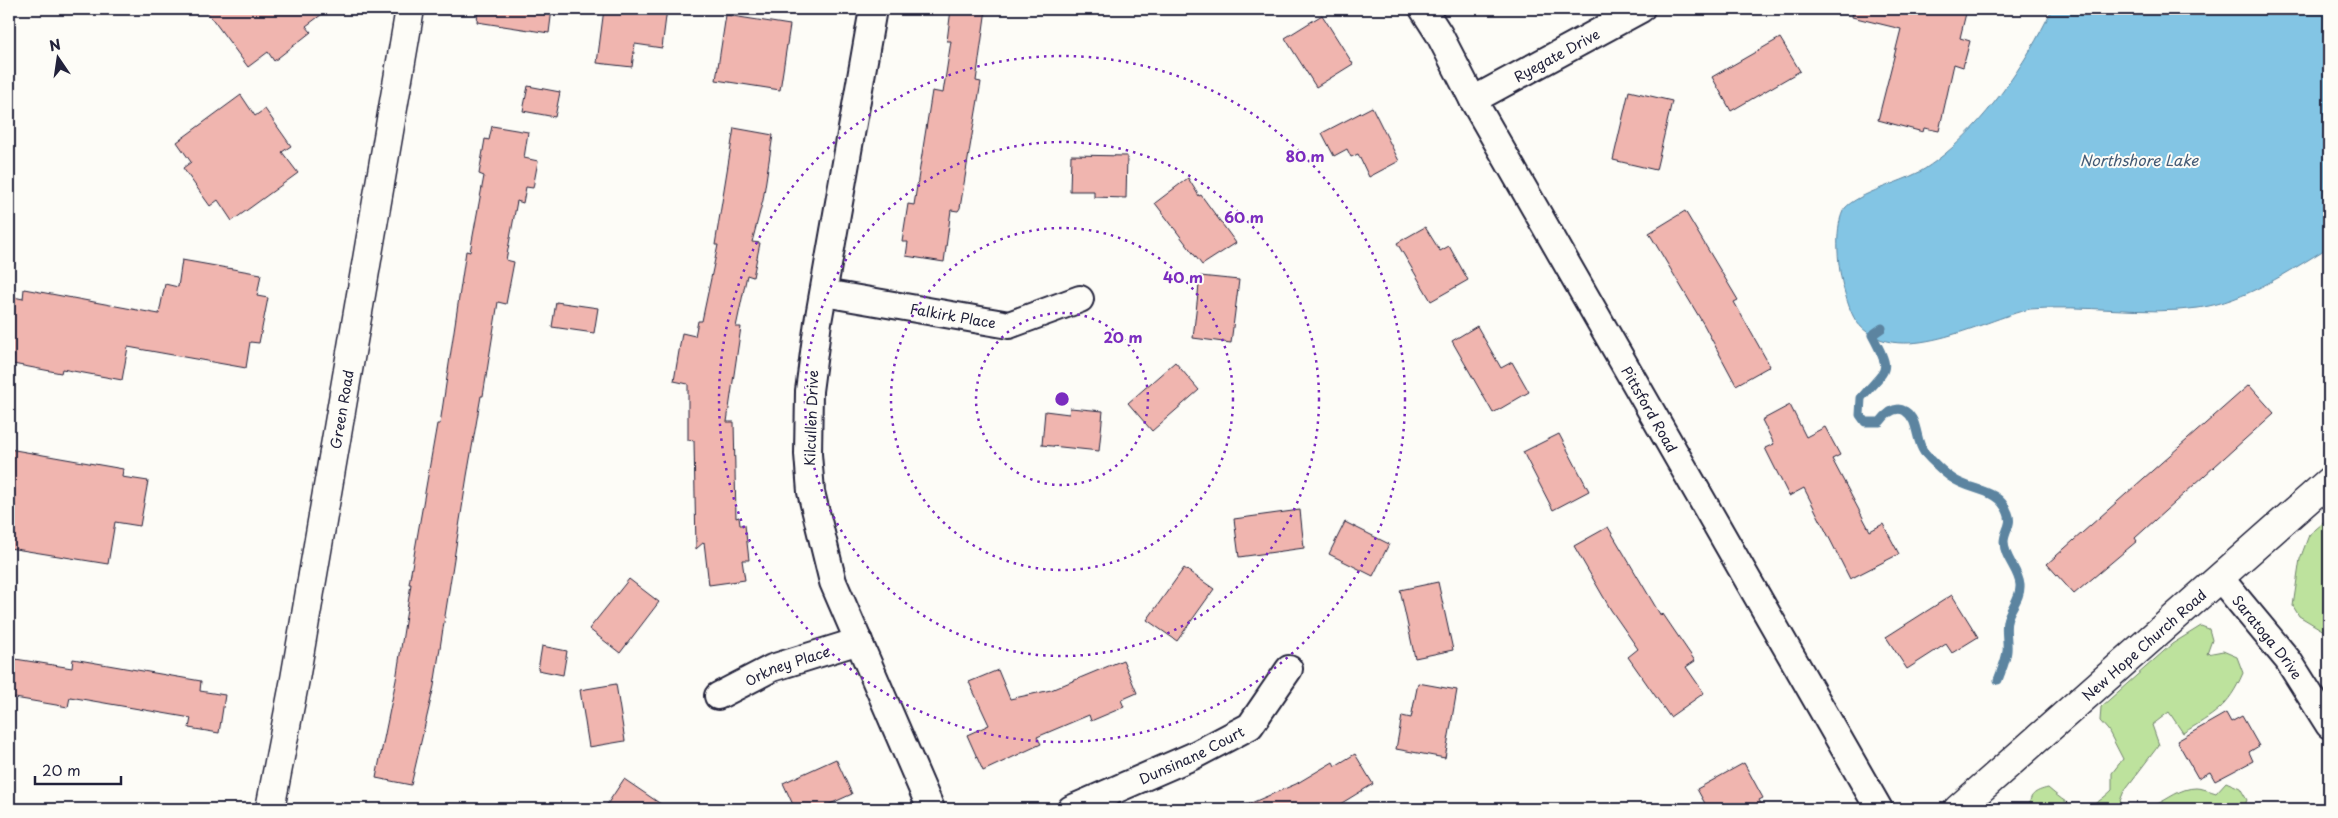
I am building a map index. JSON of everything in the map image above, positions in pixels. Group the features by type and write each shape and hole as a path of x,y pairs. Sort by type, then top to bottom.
{"street":[{"name":"Green Road","path":"270,809 295,679 410,9"},
{"name":"Kilcullen Drive","path":"873,9 809,391 808,454 811,492 833,582 931,809"},
{"name":"Pittsford Road","path":"1422,9 1439,34 1473,100 1879,809"},
{"name":"Ryegate Drive","path":"1473,100 1640,9"},
{"name":"Falkirk Place","path":"824,293 1009,325 1080,298"},
{"name":"New Hope Church Road","path":"1958,809 2329,481"},
{"name":"Saratoga Drive","path":"2220,578 2288,660 2329,725"},
{"name":"Orkney Place","path":"718,696 772,668 858,641"},
{"name":"Dunsinane Court","path":"1071,809 1192,756 1250,726 1289,669"}],"green space":[{"path":"2329,518 2329,634 2299,616 2293,606 2300,559 2309,535"},
{"path":"2201,626 2209,629 2212,640 2207,654 2223,651 2237,657 2243,673 2232,694 2219,709 2183,733 2169,712 2152,725 2159,745 2124,791 2120,801 2127,808 2149,807 2190,788 2201,788 2216,793 2226,782 2240,788 2247,800 2243,809 2030,809 2030,800 2033,794 2048,788 2066,802 2080,807 2094,804 2112,790 2112,773 2123,759 2108,730 2100,721 2101,707 2172,644"}],"water":[{"name":"Northshore Lake","path":"2052,9 2329,9 2329,247 2250,292 2233,299 2198,308 2157,311 2071,308 2030,309 1964,331 1915,343 1892,342 1872,336 1856,321 1849,306 1842,282 1838,239 1840,219 1843,211 1855,200 1922,171 1971,130 2017,72"}],"building":[{"path":"205,9 329,9 306,26 311,32 274,61 268,52 248,67"},
{"path":"478,9 552,9 549,33 477,22"},
{"path":"604,9 667,9 662,48 635,44 632,67 597,63"},
{"path":"951,9 986,9 976,81 981,82 960,208 958,211 951,210 944,262 906,256 908,242 902,242 908,204 914,205 932,91 943,93 951,41 947,41"},
{"path":"1853,9 1967,9 1960,38 1970,41 1963,67 1954,64 1939,131 1924,128 1923,132 1878,120 1901,29 1852,17"},
{"path":"726,15 790,25 780,90 716,80"},
{"path":"1322,15 1353,64 1316,87 1285,38"},
{"path":"1780,38 1800,71 1731,111 1712,77"},
{"path":"528,86 560,92 555,117 523,111"},
{"path":"1629,91 1672,101 1656,170 1613,160"},
{"path":"241,95 255,116 265,109 291,146 282,152 298,173 232,221 218,200 210,206 183,168 191,162 177,142"},
{"path":"1372,107 1399,161 1369,177 1358,154 1351,157 1347,149 1334,156 1322,133"},
{"path":"492,126 528,132 524,158 538,161 533,188 526,187 523,203 517,201 506,260 514,262 506,304 498,302 483,396 481,396 467,476 434,686 411,785 376,778 396,680 411,584 409,584 437,424 440,424 466,251 470,252 484,176 479,174 485,139 489,140"},
{"path":"734,128 773,135 763,200 752,242 760,243 753,277 747,275 736,327 741,327 727,422 734,422 736,518 739,517 740,525 745,525 749,560 742,560 745,580 709,585 704,542 696,549 694,441 688,440 688,384 674,381 682,333 695,336 698,321 702,321 718,245 715,245"},
{"path":"1071,155 1127,156 1126,198 1094,197 1094,191 1070,191"},
{"path":"1188,178 1199,196 1201,195 1236,243 1202,265 1155,203"},
{"path":"1685,211 1738,300 1734,302 1770,366 1736,385 1704,325 1649,233"},
{"path":"1425,227 1440,251 1449,246 1468,280 1431,301 1397,243"},
{"path":"182,260 261,274 257,296 268,298 259,343 250,342 246,368 128,347 122,380 62,369 61,373 13,364 14,355 9,354 9,296 23,299 24,289 159,314 165,284 178,287"},
{"path":"1200,276 1239,280 1231,343 1193,338"},
{"path":"556,302 598,308 594,333 552,327"},
{"path":"1477,326 1501,368 1512,362 1529,392 1493,413 1452,341"},
{"path":"1175,362 1199,390 1152,431 1128,403"},
{"path":"2249,385 2274,413 2135,538 2137,541 2074,594 2047,564"},
{"path":"1790,405 1806,437 1825,427 1840,455 1832,459 1870,531 1883,524 1899,554 1850,579 1804,488 1789,496 1765,448 1774,444 1762,420"},
{"path":"1070,408 1103,411 1099,451 1042,445 1045,411 1069,414"},
{"path":"1559,434 1589,491 1553,510 1523,452"},
{"path":"9,449 123,469 122,477 148,481 140,526 115,522 108,564 9,548"},
{"path":"1300,510 1304,548 1239,557 1234,519"},
{"path":"1345,522 1389,544 1373,576 1329,554"},
{"path":"1608,527 1661,616 1663,614 1695,661 1686,667 1704,693 1670,717 1628,657 1638,649 1611,610 1574,546"},
{"path":"1184,568 1214,589 1177,641 1147,620"},
{"path":"629,579 659,602 620,653 589,629"},
{"path":"1438,582 1453,650 1415,658 1400,590"},
{"path":"1952,595 1978,637 1952,653 1946,644 1907,669 1886,637"},
{"path":"542,646 567,651 563,675 538,670"},
{"path":"9,658 72,668 73,659 201,681 200,691 225,695 219,733 189,728 191,718 70,697 68,707 9,697"},
{"path":"1123,660 1137,693 1121,700 1124,707 1091,721 1089,715 1037,737 1041,744 983,771 967,735 989,725 969,682 998,670 1010,699 1051,690"},
{"path":"1418,683 1457,690 1445,758 1396,749 1402,716 1411,718"},
{"path":"616,684 625,741 589,747 580,690"},
{"path":"2226,713 2231,722 2242,716 2259,746 2249,752 2253,761 2215,781 2210,772 2198,778 2177,741"},
{"path":"1355,754 1373,784 1332,809 1237,809 1296,784 1333,762 1335,766"},
{"path":"836,759 852,794 819,809 795,809 783,783"},
{"path":"1744,763 1763,798 1759,800 1764,809 1708,809 1697,789"},
{"path":"624,779 668,809 604,809"}],"waterway":[{"path":"1882,328 1872,335 1883,357 1884,370 1861,398 1860,415 1865,422 1880,422 1888,413 1894,410 1901,409 1905,411 1913,420 1921,447 1933,462 1959,482 1991,494 2004,505 2008,513 2009,525 2004,542 2006,553 2017,574 2020,590 2007,621 2005,662 1998,680"}]}
